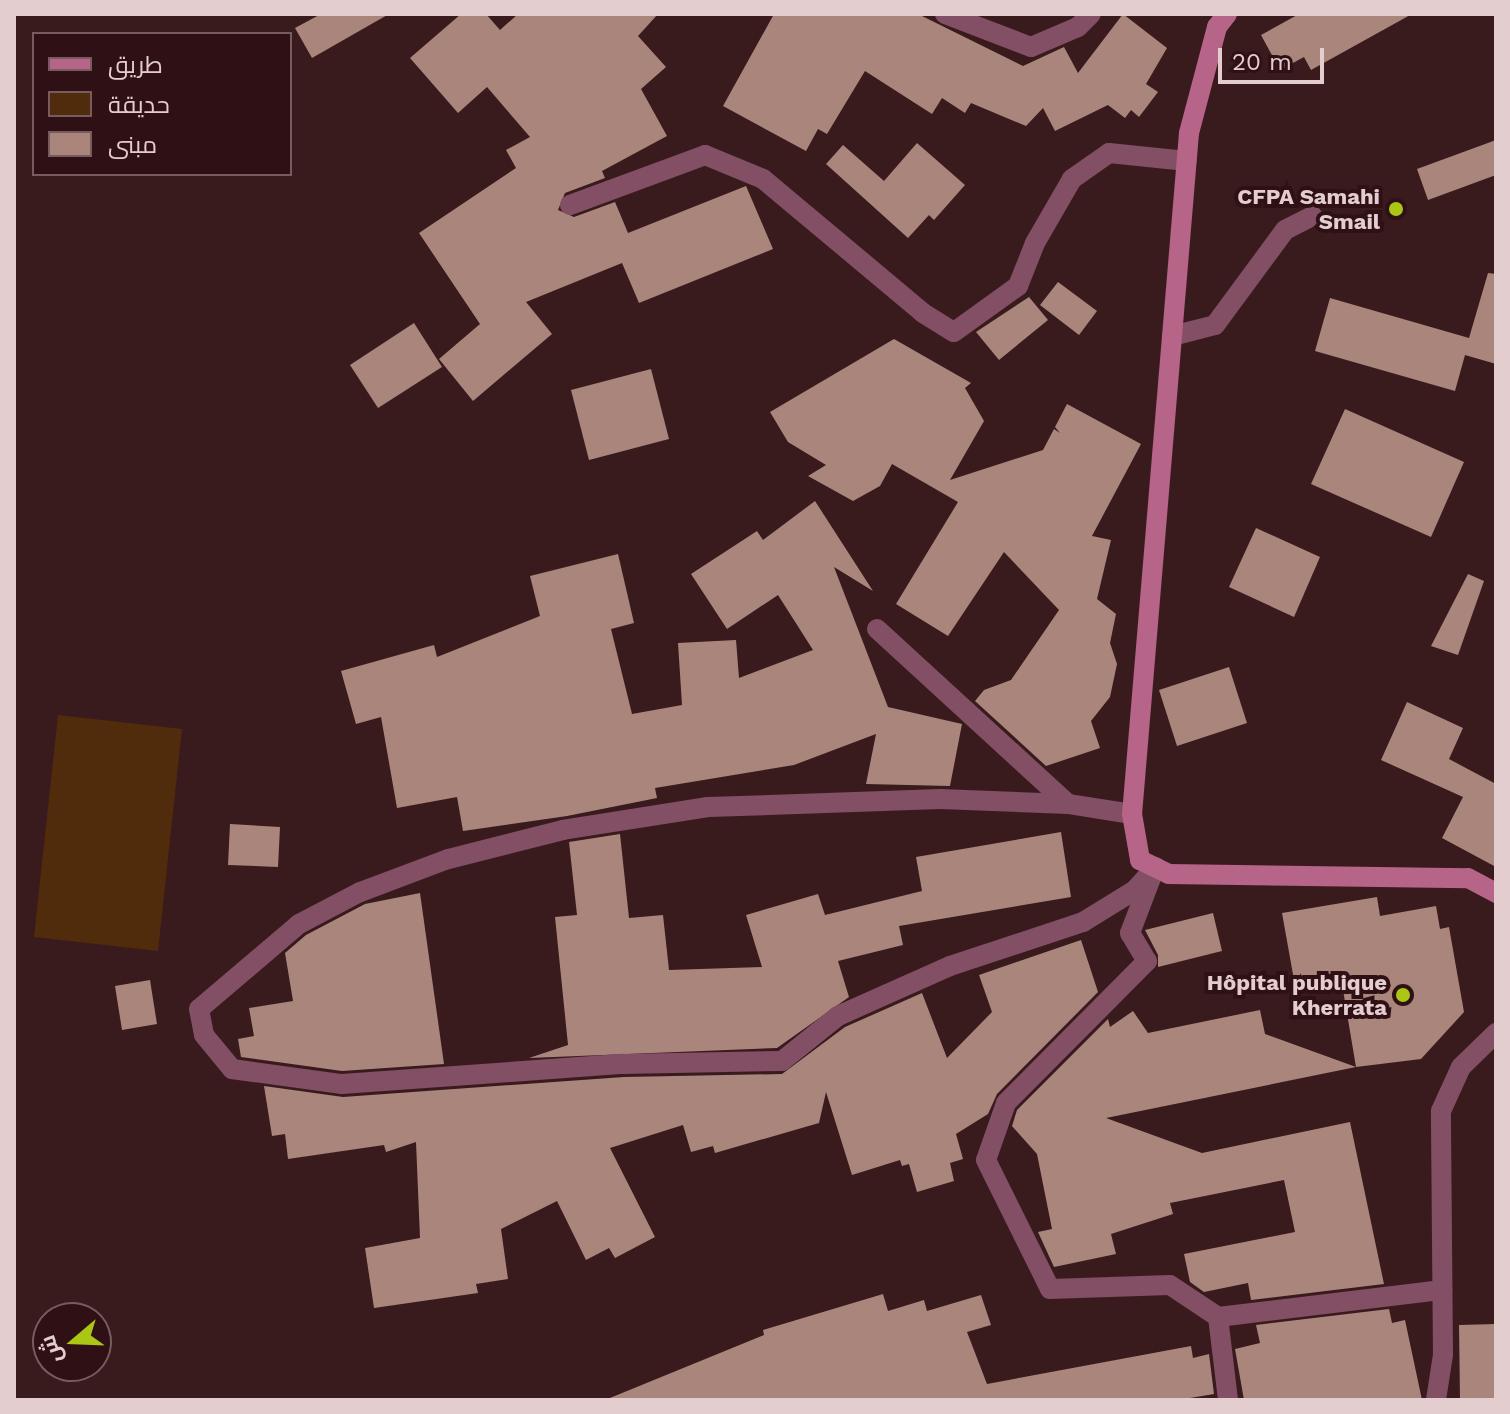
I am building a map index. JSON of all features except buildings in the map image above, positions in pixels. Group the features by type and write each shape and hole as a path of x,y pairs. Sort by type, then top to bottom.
{"street":[{"path":"945,14 1031,47 1078,27 1091,14"},
{"path":"1227,14 1217,27 1187,161 1132,814 1140,860 1169,874 1468,878 1496,893"},
{"path":"570,205 705,155 763,179 923,313 954,332 1018,286 1035,243 1072,179 1109,153 1135,152 1187,161"},
{"path":"1172,336 1215,325 1285,230 1313,216"},
{"path":"877,629 1068,804"},
{"path":"1132,814 1068,804 940,799 708,807 563,830 448,859 360,892 299,924 199,1009 204,1035 232,1069 342,1084 623,1064 782,1061 838,1016 950,966 1083,922 1135,890 1156,867"},
{"path":"1156,867 1130,933 1147,961 1006,1103 986,1160 1050,1289 1170,1285 1218,1317 1442,1290"},
{"path":"1436,1400 1443,1355 1441,1111 1461,1067 1496,1033"},
{"path":"1218,1317 1228,1400"}],"green space":[{"path":"58,715 182,729 158,951 34,937"}],"place":[{"name":"CFPA Samahi Smail","path":"1396,209"},
{"name":"Hôpital publique Kherrata","path":"1403,995"}]}
